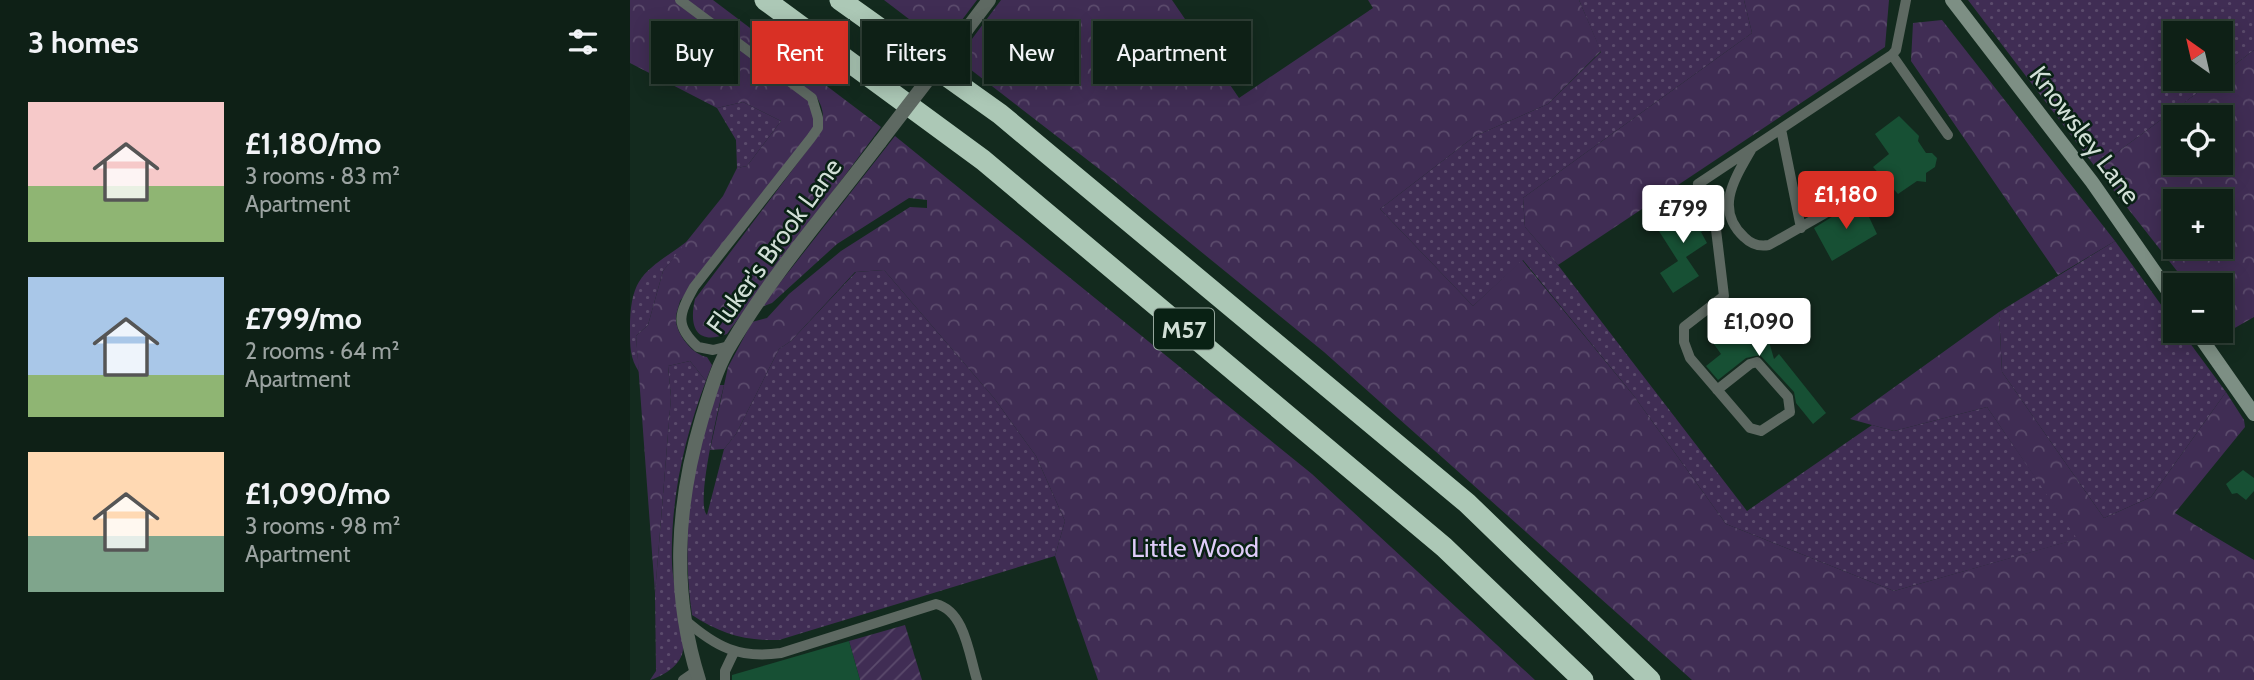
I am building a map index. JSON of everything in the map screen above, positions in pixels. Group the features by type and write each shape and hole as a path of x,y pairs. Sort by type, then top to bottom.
{"highway":[{"name":"M57","path":"765,0 984,160 1444,547 1583,680"},
{"name":"M57","path":"840,0 1000,114 1467,503 1650,680"}],"main road":[{"name":"Knowsley Lane","path":"1952,0 2092,182 2163,284"},
{"path":"2204,343 2254,414"}],"street":[{"name":"Fluker's Brook Lane","path":"698,676 685,620 678,566 687,470 712,387 729,346 989,0"}],"lane":[{"path":"680,0 802,89 817,108 818,128 694,288 681,312 682,326 698,347 713,350 729,346"},
{"path":"1717,390 1750,364 1757,362 1788,397 1790,412 1761,431 1750,428 1717,390 1690,358 1684,342 1684,327 1724,296 1714,213 1698,184 1892,55 1896,50 1906,0"},
{"path":"1892,55 1948,135"},
{"path":"1781,129 1801,228"},
{"path":"1752,147 1728,196 1731,219 1748,241 1762,246 1801,228 1836,206"},
{"path":"685,620 734,652 758,656 781,653 936,604 953,612 959,621 977,680"},
{"path":"725,680 725,671 734,652"},
{"path":"683,680 698,676"}],"green space":[{"path":"630,0 713,0 752,29 752,84 824,84 881,127 727,334 716,337 701,335 694,325 695,299 815,140 823,118 816,96 813,130 680,301 676,318 678,330 691,348 707,357 712,365 706,381 690,361 668,366 671,397 655,593 636,336 648,325 663,271 723,196 737,168 747,166 781,121 743,102 717,108 671,84 738,84 738,21 651,21 651,74 630,63"},
{"path":"884,0 977,0 961,21 912,21"},
{"path":"1001,0 1172,0 1186,21 1093,21 1093,84 1229,84 1239,98 1373,8 1368,0 1579,0 1601,51 1548,104 1475,136 1380,209 1473,306 1522,260 1634,396 1726,524 1894,591 2077,539 1987,407 1894,431 1850,419 1999,312 2002,372 2104,518 2151,497 2226,392 2244,420 2245,427 2175,513 2254,560 2254,680 1692,680 1324,352 1107,175 989,84 1079,84 1079,21 985,21"},
{"path":"1579,0 1744,0 1752,33 1523,198 1525,227 1558,265 1747,511 1872,425 1894,431 1987,407 2078,539 1894,591 1726,524 1634,396 1523,260 1473,306 1380,209 1475,136 1548,104 1601,52"},
{"path":"1744,0 1889,0 1885,47 1558,265 1525,227 1523,198 1752,33"},
{"path":"1968,0 2254,0 2254,50 2233,66 2233,21 2163,21 2163,91 2200,91 2181,105 2163,105 2163,118 2096,168"},
{"path":"1942,20 2115,241 2058,275 1911,61 1913,23"},
{"path":"984,23 984,80 970,69 970,42"},
{"path":"2254,50 2254,317 2233,329 2233,273 2179,273 2168,259 2233,259 2233,189 2163,189 2163,253 2096,168 2163,118 2163,175 2233,175 2233,105 2181,105 2200,91 2233,91 2233,66"},
{"path":"743,102 781,121 747,166 737,168 736,140 717,108"},
{"name":"Little Wood","path":"895,136 1312,474 1535,680 1098,680 1055,556 1065,521 1036,456 994,398 884,270 855,272 791,341 779,349 736,434 724,449 710,450 728,367 752,322 767,318 789,294 841,251 910,207 927,208 927,200 909,198 837,244 772,303 761,307"},
{"path":"689,240 663,271 648,325 636,336 639,372 630,347 631,311 637,285 651,268"},
{"path":"2115,241 2163,307 2163,343 2190,343 2226,392 2151,497 2104,518 2002,372 1999,312"},
{"path":"884,270 994,398 1036,456 1065,521 1055,556 779,640 744,638 713,627 692,615 687,542 696,458 719,385 724,385 709,454 704,493 707,515 724,449 736,434 779,349 791,341 856,272"},
{"path":"690,361 706,381 685,448 673,517 672,564 683,630 683,649 676,665 650,680 656,671 655,593 671,397 668,366"},
{"path":"905,625 922,680 860,680 849,641"}],"building":[{"path":"1899,116 1919,136 1918,141 1926,153 1932,153 1937,158 1935,167 1926,173 1926,182 1917,181 1898,194 1873,167 1889,154 1875,134"},
{"path":"1810,173 1818,184 1825,181 1836,200 1807,215 1799,180"},
{"path":"1696,202 1707,219 1708,228 1701,232 1707,243 1686,257 1699,276 1673,293 1660,273 1678,261 1657,228"},
{"path":"1862,202 1877,234 1832,261 1814,228"},
{"path":"1758,303 1774,359 1779,354 1826,413 1813,424 1796,403 1794,392 1760,355 1746,358 1718,380 1706,366 1721,354 1711,340"},
{"path":"2243,470 2254,478 2254,491 2246,500 2237,493 2232,494 2226,484"},
{"path":"849,641 860,680 732,680 732,675"}]}
